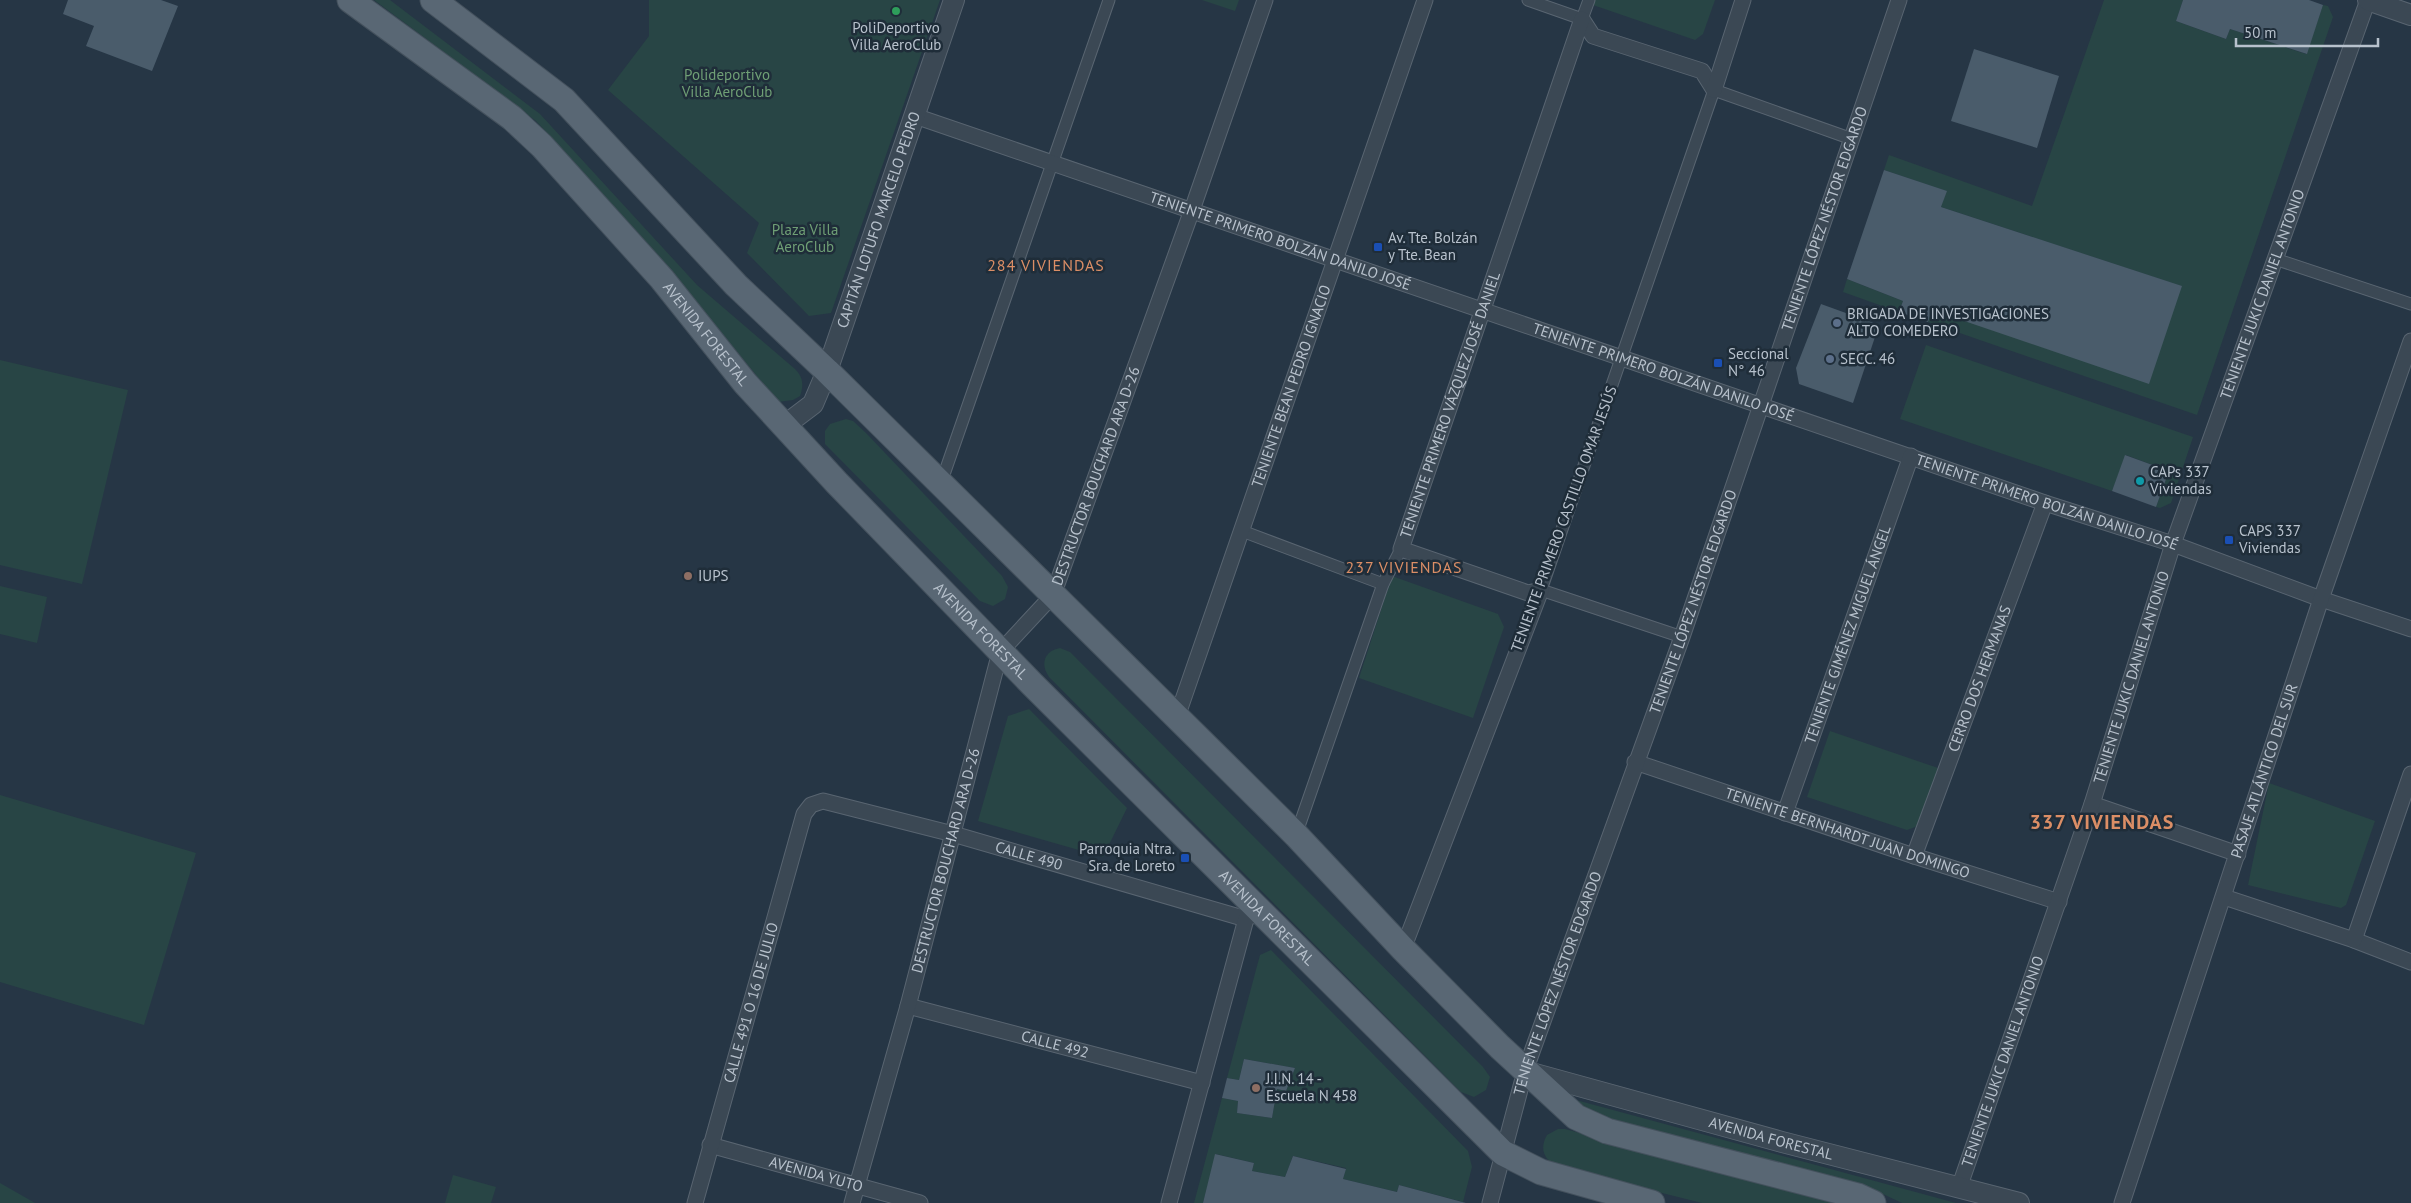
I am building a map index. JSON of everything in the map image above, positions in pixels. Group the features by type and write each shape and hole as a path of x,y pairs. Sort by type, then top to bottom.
{"main road":[{"name":"AVENIDA FORESTAL","path":"350,0 512,118 542,146 662,279 745,383 784,426 1253,915 1503,1153 1541,1172 1652,1203"},
{"name":"AVENIDA FORESTAL","path":"433,0 564,100 736,285 941,483 1296,835 1403,949 1525,1071 1576,1117 1607,1131 1858,1196 1873,1203"}],"street":[{"name":"CAPITÁN LOTUFO MARCELO PEDRO","path":"784,426 813,404 827,371 954,0"},
{"path":"941,483 1109,0"},
{"name":"DESTRUCTOR BOUCHARD ARA D-26","path":"852,1203 908,1006 1000,652 1053,595 1192,210 1265,0"},
{"name":"TENIENTE BEAN PEDRO IGNACIO","path":"1177,717 1425,0"},
{"path":"1528,0 1582,19 1593,36 1702,71 1714,90 1852,139"},
{"name":"TENIENTE PRIMERO VÁZQUEZ JOSÉ DANIEL","path":"1296,835 1383,584 1401,549 1589,0"},
{"name":"TENIENTE PRIMERO CASTILLO OMAR JESÚS","path":"1403,949 1540,590 1714,90 1743,0"},
{"name":"TENIENTE LÓPEZ NÉSTOR EDGARDO","path":"1490,1203 1525,1071 1682,637 1899,0"},
{"path":"2368,0 2411,14"},
{"name":"TENIENTE JUKIC DANIEL ANTONIO","path":"1959,1188 2092,804 2173,544 2368,0"},
{"name":"TENIENTE PRIMERO BOLZÁN DANILO JOSÉ","path":"915,116 2045,503 2173,544 2321,599 2411,629"},
{"path":"2275,259 2411,304"},
{"name":"PASAJE ATLÁNTICO DEL SUR","path":"2122,1203 2321,599 2411,340"},
{"name":"TENIENTE GIMÉNEZ MIGUEL ÁNGEL","path":"1785,813 1911,456"},
{"name":"CERRO DOS HERMANAS","path":"1914,856 2045,503"},
{"path":"1242,531 1383,584"},
{"path":"1401,549 1528,594 1540,590 1682,637"},
{"name":"TENIENTE BERNHARDT JUAN DOMINGO","path":"1636,762 1914,856 2059,902"},
{"path":"2354,940 2411,774"},
{"name":"CALLE 490","path":"811,805 823,801 1253,915"},
{"path":"2092,804 2238,854"},
{"name":"CALLE 491 O 16 DE JULIO","path":"695,1203 804,814 811,805"},
{"path":"2224,897 2354,940 2411,962"},
{"path":"1169,1203 1202,1083 1253,915"},
{"name":"CALLE 492","path":"908,1006 1202,1083"},
{"name":"AVENIDA FORESTAL","path":"1525,1071 2019,1203"},
{"name":"AVENIDA YUTO","path":"710,1146 920,1203"}],"green space":[{"path":"374,0 390,0 540,114 697,285 795,369 802,381 800,396 793,400 778,402 663,261 536,121"},
{"path":"649,0 940,0 831,313 809,316 747,253 759,223 608,90 649,36"},
{"path":"1202,0 1239,0 1235,11"},
{"path":"1595,0 1715,0 1703,34 1695,40 1593,5"},
{"path":"2104,0 2183,0 2176,21 2226,39 2230,29 2306,54 2323,5 2328,6 2333,17 2197,415 1928,322 1932,310 2181,286 1941,207 1946,191 1884,170 1889,155 2032,206"},
{"path":"1847,279 1903,301 1899,312 1843,292"},
{"path":"1926,345 2193,437 2171,503 2160,508 2156,507 2169,471 2126,455 2112,491 1900,419"},
{"path":"0,360 128,390 82,584 0,565"},
{"path":"846,419 853,421 866,433 1002,576 1008,587 1005,599 993,606 980,601 825,444 825,431 830,424"},
{"path":"1392,576 1498,614 1504,627 1473,718 1359,678"},
{"path":"0,586 47,597 37,643 0,634"},
{"path":"1060,648 1070,652 1483,1067 1490,1077 1486,1090 1474,1097 1461,1092 1049,677 1044,663 1045,659 1050,652"},
{"path":"1029,709 1127,808 1103,857 978,821 1008,716"},
{"path":"1830,731 1938,768 1918,826 1907,830 1807,797"},
{"path":"2269,783 2375,821 2346,905 2341,908 2248,885"},
{"path":"0,795 196,853 144,1025 0,982"},
{"path":"1271,950 1468,1151 1472,1167 1463,1202 1399,1185 1397,1192 1343,1179 1346,1168 1293,1156 1285,1177 1252,1171 1254,1163 1216,1154 1203,1203 1194,1203 1222,1098 1238,1101 1237,1113 1272,1118 1277,1089 1286,1091 1295,1068 1244,1059 1239,1080 1227,1078 1260,955"},
{"path":"1576,1100 1956,1203 1902,1203 1883,1194 1786,1166 1616,1124 1569,1104"},
{"path":"1558,1129 1565,1129 1840,1203 1702,1203 1558,1167 1546,1157 1543,1145 1547,1135"},
{"path":"453,1175 496,1187 491,1203 445,1203"},
{"path":"0,1183 35,1203 0,1203"}],"building":[{"path":"68,0 161,0 178,6 152,71 86,46 94,26 63,14"},
{"path":"2183,0 2309,0 2323,5 2307,54 2230,29 2226,39 2176,21"},
{"path":"1974,49 2059,76 2037,148 1951,121"},
{"path":"1884,170 1947,191 1941,207 2182,286 2149,384 1932,310 1928,322 1899,312 1903,301 1847,279"},
{"path":"1821,304 1879,325 1853,403 1799,384 1796,368"},
{"name":"CAPs 337 Viviendas","path":"2125,455 2169,471 2156,507 2112,491"},
{"name":"J.I.N. 14 - Escuela N 458","path":"1244,1059 1295,1068 1286,1091 1277,1089 1272,1118 1237,1113 1238,1101 1222,1098 1227,1078 1239,1080"},
{"path":"1215,1154 1254,1163 1252,1171 1285,1177 1293,1156 1346,1169 1343,1179 1397,1192 1399,1185 1466,1203 1203,1203"}],"place":[{"name":"PoliDeportivo Villa AeroClub","path":"896,11"},
{"name":"Av. Tte. Bolzán y Tte. Bean","path":"1378,247"},
{"name":"BRIGADA DE INVESTIGACIONES ALTO COMEDERO","path":"1837,323"},
{"name":"SECC. 46","path":"1830,359"},
{"name":"Seccional N° 46","path":"1718,363"},
{"name":"CAPs 337 Viviendas","path":"2140,481"},
{"name":"CAPS 337 Viviendas","path":"2229,540"},
{"name":"IUPS","path":"688,576"},
{"name":"Parroquia Ntra. Sra. de Loreto","path":"1185,858"},
{"name":"J.I.N. 14 - Escuela N 458","path":"1256,1088"}],"district":[{"name":"284 VIVIENDAS","path":"1046,265"},
{"name":"237 VIVIENDAS","path":"1404,567"},
{"name":"337 VIVIENDAS","path":"2102,822"}],"park label":[{"name":"Polideportivo Villa AeroClub","path":"727,84"},
{"name":"Plaza Villa AeroClub","path":"805,238"}]}
